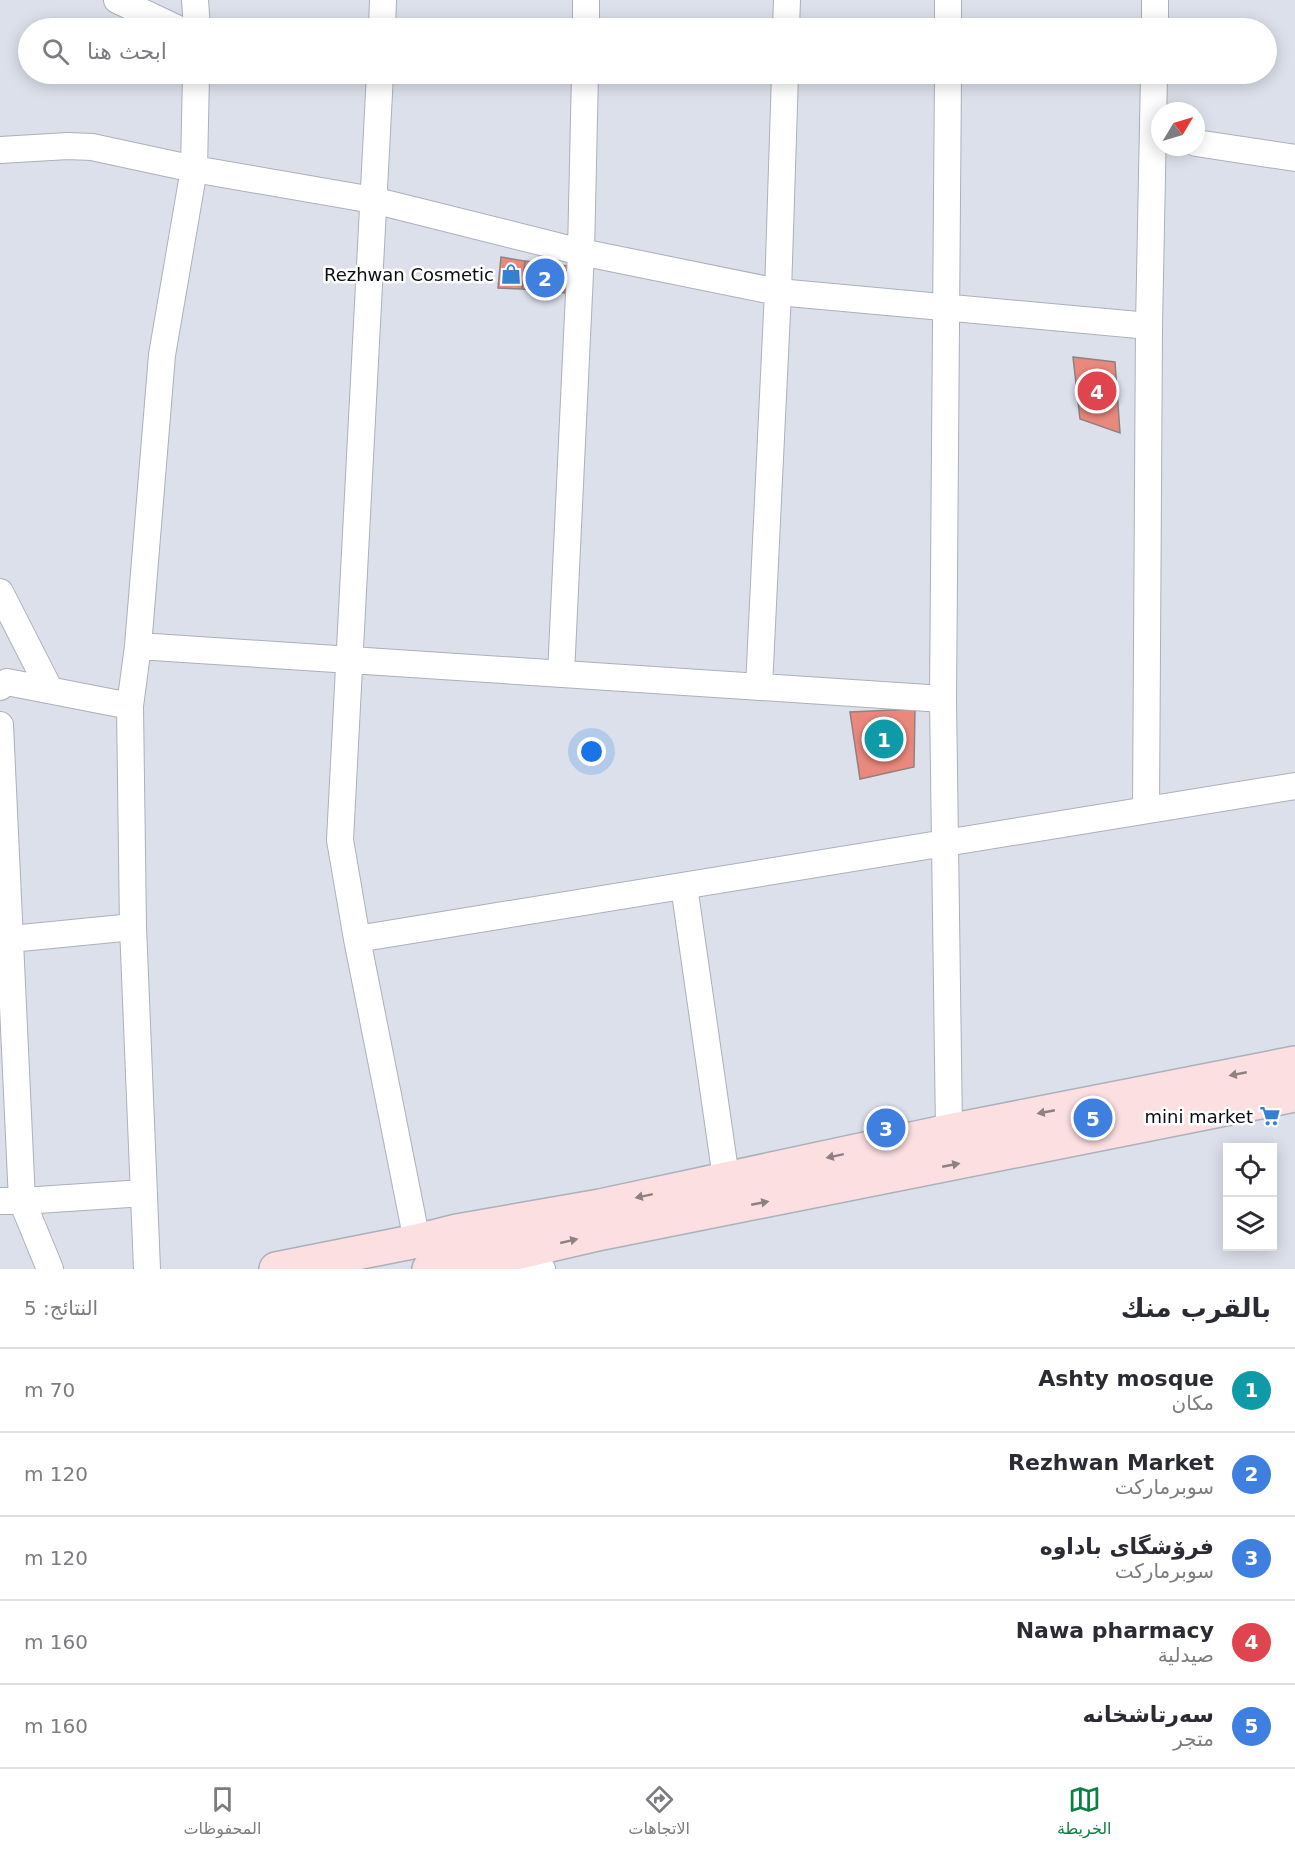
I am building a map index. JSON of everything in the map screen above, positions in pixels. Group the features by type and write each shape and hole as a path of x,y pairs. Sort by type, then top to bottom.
{"street":[{"path":"117,0 155,18"},
{"path":"195,0 196,18"},
{"path":"382,18 383,0"},
{"path":"586,0 586,18"},
{"path":"786,18 787,0"},
{"path":"948,0 948,18"},
{"path":"1155,0 1155,18"},
{"path":"147,1269 133,927 130,705 138,646 162,355 194,169 196,84"},
{"path":"379,84 340,840 357,939 423,1255"},
{"path":"561,674 581,252 585,84"},
{"path":"759,687 778,292 784,84"},
{"path":"948,84 943,699 950,1131"},
{"path":"1154,84 1155,102"},
{"path":"1205,144 1295,158"},
{"path":"0,150 92,147 194,169 373,200 581,252 778,292 1149,326"},
{"path":"1146,810 1149,326 1155,156"},
{"path":"0,592 50,690"},
{"path":"138,646 943,699"},
{"path":"0,687 7,682 130,705"},
{"path":"0,725 11,1201 51,1269"},
{"path":"357,939 1295,786"},
{"path":"684,886 726,1178"},
{"path":"5,939 133,927"},
{"path":"463,1254 600,1206 950,1131 1295,1063"},
{"path":"276,1269 423,1255 511,1254 602,1233 1295,1095"},
{"path":"11,1201 144,1193"},
{"path":"511,1254 542,1269"}],"building":[{"name":"Rezhwan Cosmetic","path":"501,257 525,261 522,289 498,288"},
{"path":"525,261 568,266 565,293 522,289"},
{"path":"1073,357 1115,362 1120,433 1080,419"},
{"path":"915,709 914,767 860,779 850,712"}],"place":[{"name":"Rezhwan Cosmetic","path":"511,274"},
{"name":"Rezhwan Market","path":"545,278"},
{"name":"Nawa pharmacy","path":"1097,391"},
{"name":"Ashty mosque","path":"884,739"},
{"name":"mini market","path":"1270,1116"},
{"name":"سەرتاشخانە","path":"1093,1118"},
{"name":"فرۆشگای باداوە","path":"886,1128"}]}
